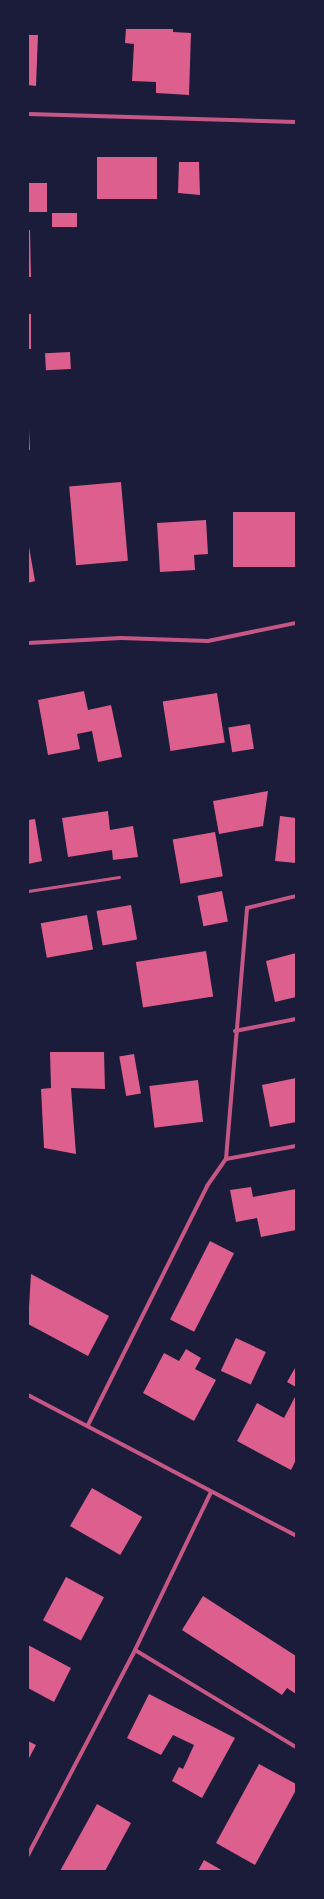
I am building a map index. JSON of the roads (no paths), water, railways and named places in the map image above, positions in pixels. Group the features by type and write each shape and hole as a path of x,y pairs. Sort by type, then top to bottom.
{"street":[{"path":"28,114 296,122"},
{"path":"28,643 121,638 208,641 296,623"},
{"path":"88,1426 207,1186 226,1159 235,1031 247,908 296,896"},
{"path":"235,1031 296,1019"},
{"path":"226,1159 296,1146"},
{"path":"28,1395 296,1536"},
{"path":"28,1855 135,1650 211,1492"},
{"path":"135,1650 296,1747"}],"lane":[{"path":"28,891 119,877"}]}
